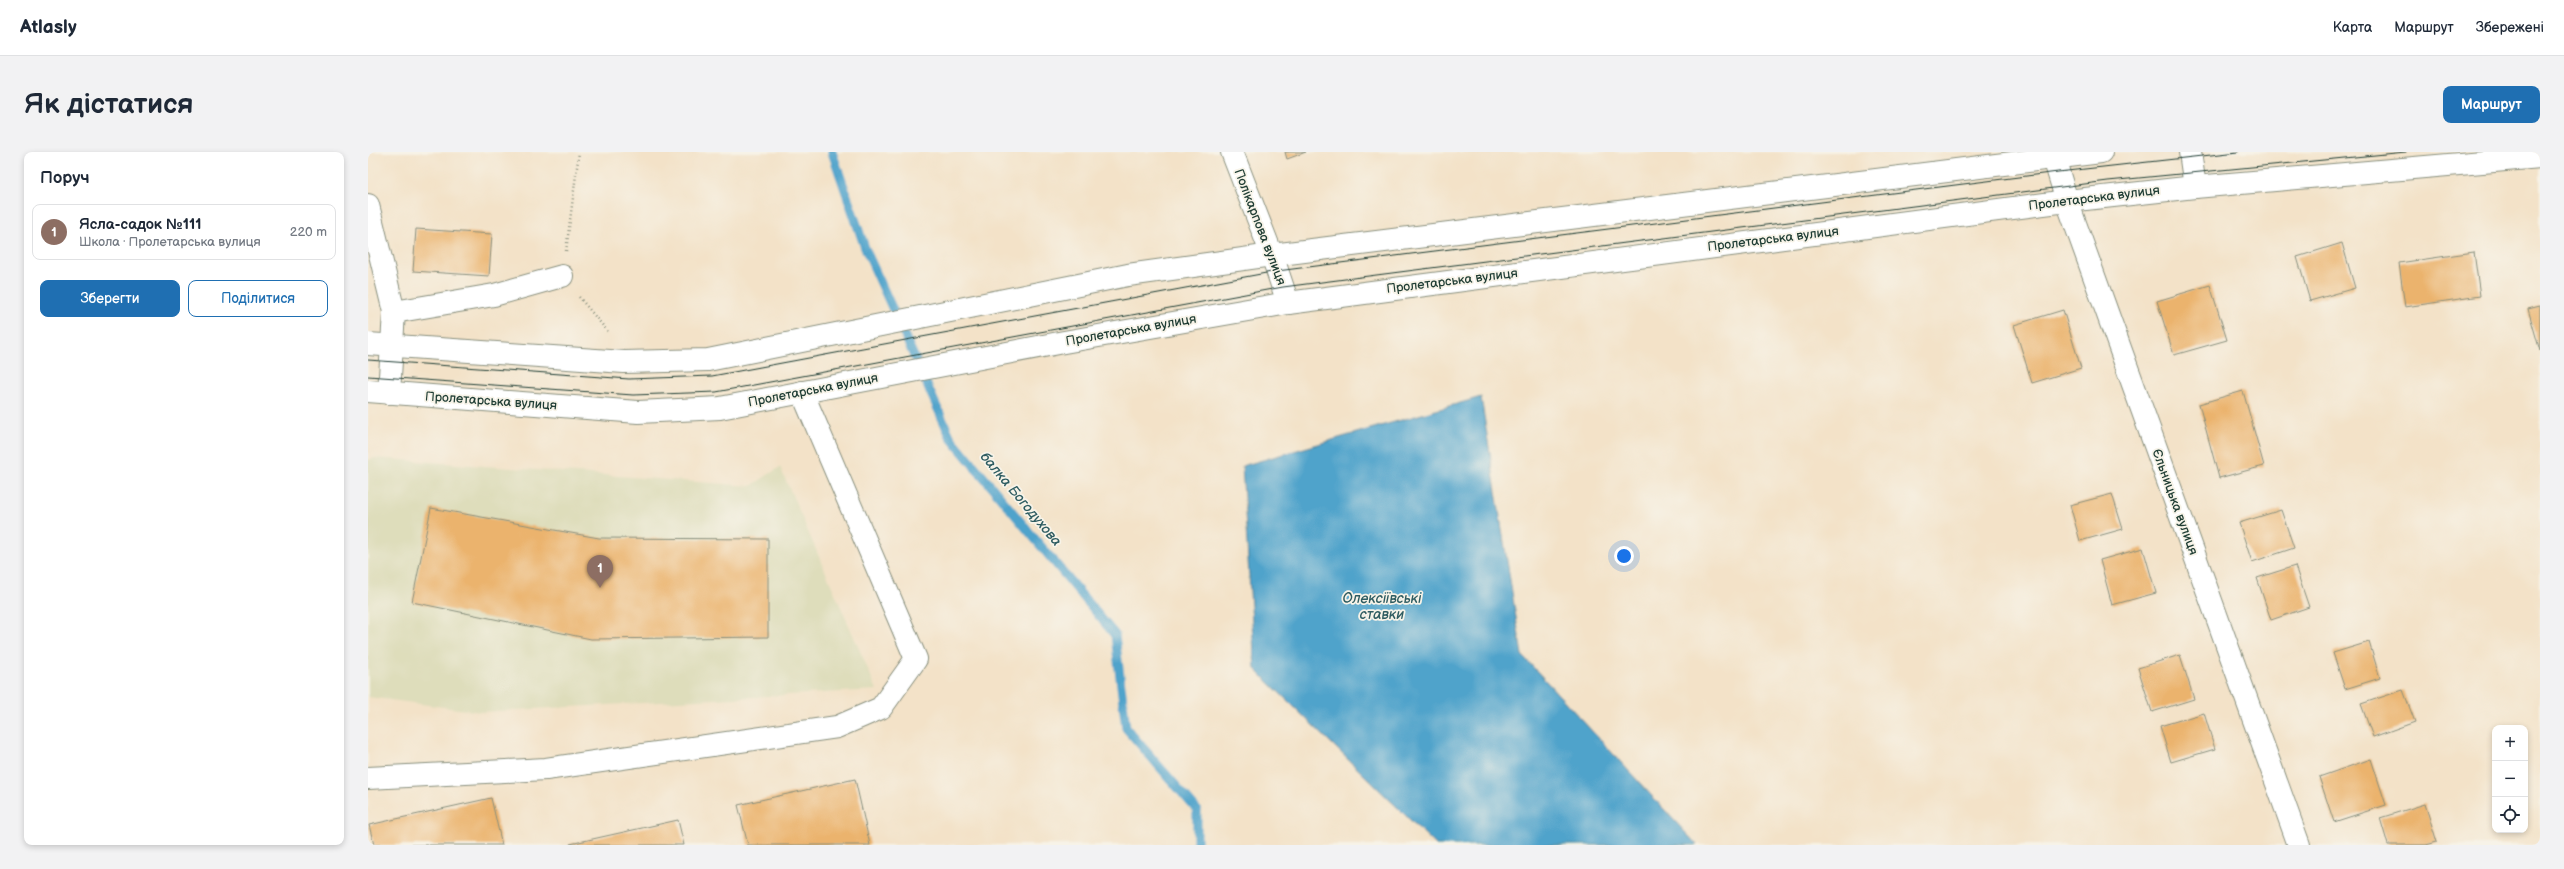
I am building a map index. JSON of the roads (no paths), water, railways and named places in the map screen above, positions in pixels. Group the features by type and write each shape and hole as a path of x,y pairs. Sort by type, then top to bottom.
{"main road":[{"name":"Полікарпова вулиця","path":"1232,152 1272,254 1288,303"},
{"path":"368,344 392,344 624,362 708,360 1128,275 1272,254 2101,152"},
{"path":"2190,152 2195,187"},
{"name":"Пролетарська вулиця","path":"378,392 638,412 720,408 1064,342 1288,303 2067,201 2195,187 2540,157"},
{"name":"Єльницька вулиця","path":"2054,158 2067,201 2299,845"},
{"path":"368,205 394,312 392,344 378,392"},
{"path":"394,312 494,295 562,276"},
{"path":"368,778 546,769 837,727 881,708 916,659 802,392"}],"water":[{"name":"Олексіївські ставки","path":"1481,397 1522,655 1697,845 1436,845 1255,669 1242,466"}],"waterway":[{"name":"балка Богодухова","path":"832,152 865,248 951,438 1115,635 1126,728 1197,810 1197,845"}],"tram line":[{"path":"368,360 629,379 712,376 1277,271 2058,172 2238,152"},
{"path":"368,376 633,395 716,392 1283,287 2108,181 2406,152"}],"place":[{"name":"Ясла-садок №111","path":"600,588"}]}
